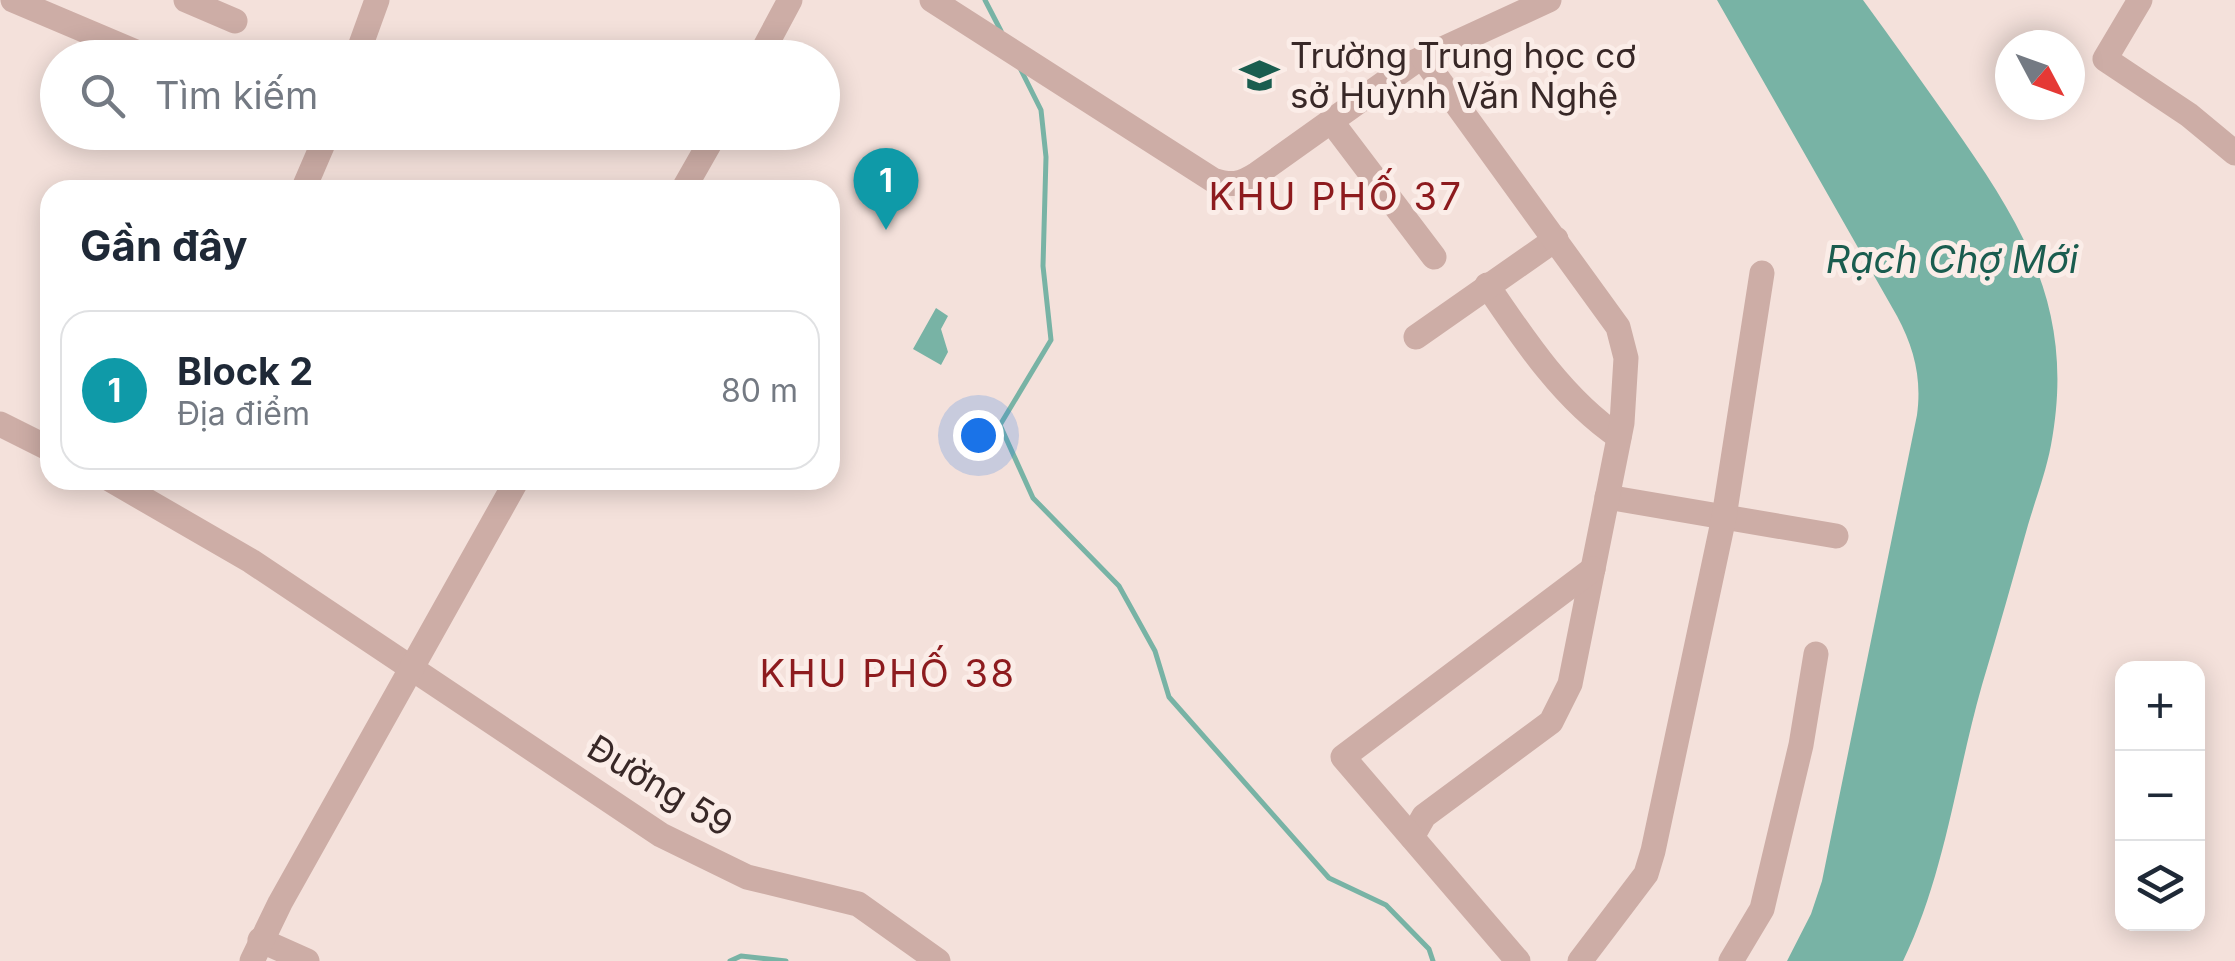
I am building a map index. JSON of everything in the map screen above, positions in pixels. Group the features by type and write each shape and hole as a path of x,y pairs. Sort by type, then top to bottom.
{"street":[{"path":"13,0 107,40"},
{"path":"362,40 376,0"},
{"path":"769,40 790,0"},
{"path":"932,0 1213,180 1229,185 1244,183 1423,58 1549,0"},
{"path":"2140,0 2105,59 2189,115 2235,153"},
{"path":"201,3 235,22"},
{"path":"1412,836 1424,816 1551,722 1570,684 1619,437 1626,358 1618,327 1423,58"},
{"path":"1332,121 1434,257"},
{"path":"307,180 320,150"},
{"path":"689,180 706,150"},
{"path":"1416,337 1556,239"},
{"path":"1580,961 1646,874 1724,517 1762,273"},
{"path":"1488,286 1564,389 1598,423 1619,437"},
{"path":"0,424 40,443"},
{"name":"Đường 59","path":"137,490 251,561 661,835 747,877 858,904 938,961"},
{"path":"306,961 256,951 512,490"},
{"path":"1607,497 1836,536"},
{"path":"1518,961 1343,757 1593,569"},
{"path":"1731,961 1762,909 1801,745 1816,654"}],"water":[{"name":"Rạch Chợ Mới","path":"1717,0 1863,0 2001,199 2022,236 2050,312 2057,397 2049,455 1982,685 1940,860 1903,961 1787,961 1811,914 1822,881 1917,415 1915,364 1897,316"},
{"path":"936,308 948,316 941,329 948,352 941,365 913,349"}],"waterway":[{"path":"985,0 1001,31"},
{"path":"1020,68 1041,110 1046,157 1043,266 1051,340 1000,425 1033,498 1119,586 1155,651 1169,697 1329,878 1386,905 1429,949 1433,961"},
{"path":"730,961 741,956 786,961"}],"place":[{"name":"Trường Trung học cơ sở Huỳnh Văn Nghệ","path":"1260,76"},
{"name":"Block 2","path":"886,230"}],"district":[{"name":"KHU PHỐ 37","path":"1336,197"},
{"name":"KHU PHỐ 38","path":"888,674"}]}
